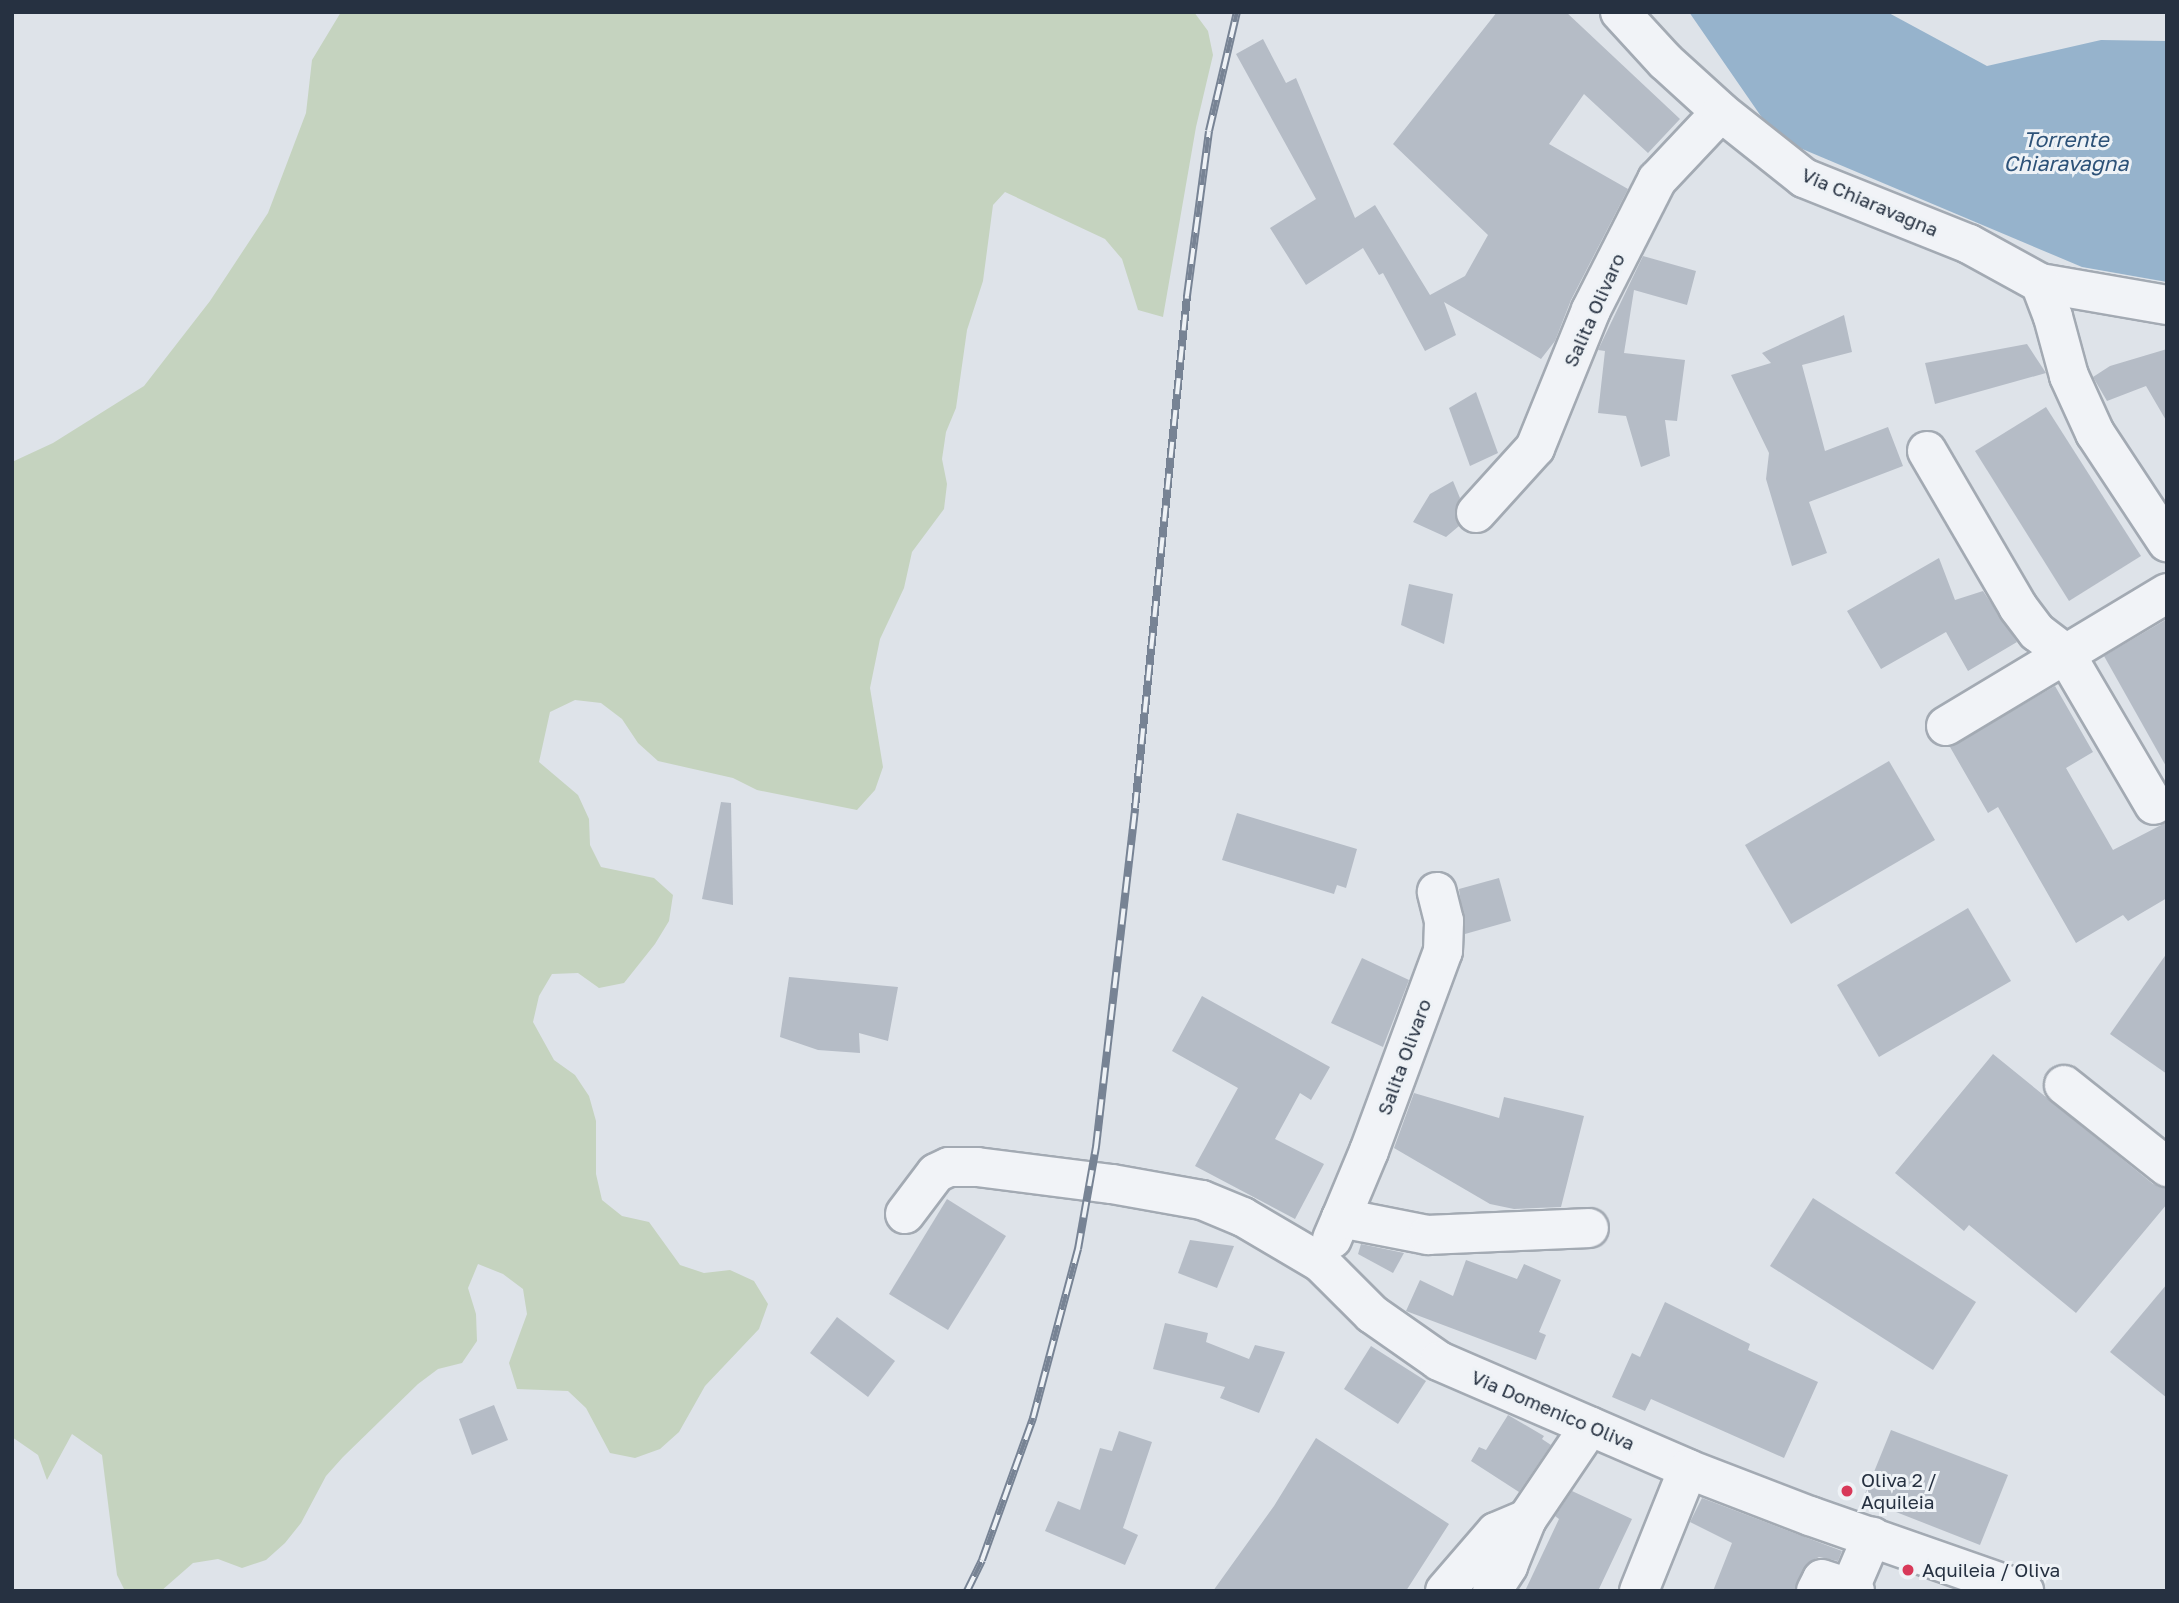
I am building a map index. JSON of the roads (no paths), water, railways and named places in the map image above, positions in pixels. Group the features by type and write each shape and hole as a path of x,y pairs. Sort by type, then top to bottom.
{"street":[{"name":"Via Chiaravagna","path":"1620,12 1665,61 1721,112 1804,178 1969,244 2040,284 2167,305"},
{"name":"Salita Olivaro","path":"1476,513 1535,447 1591,310 1657,180 1721,112"},
{"path":"2040,284 2053,317 2069,376 2095,433 2167,542"},
{"path":"1927,451 2018,607 2037,632 2065,653 2154,805"},
{"path":"1946,726 2167,593"},
{"name":"Salita Olivaro","path":"1321,1263 1369,1151 1443,951 1444,921 1437,892"},
{"path":"2064,1085 2167,1167"},
{"name":"Via Domenico Oliva","path":"905,1214 936,1173 949,1167 977,1167 1125,1186 1202,1200 1243,1217 1321,1263 1372,1314 1439,1361 1688,1469 2007,1588"},
{"path":"1341,1217 1428,1235 1589,1228"},
{"path":"1492,1591 1508,1566 1527,1519 1590,1426"},
{"path":"1639,1591 1688,1469"},
{"path":"1445,1591 1496,1532 1527,1519"},
{"path":"1840,1590 1872,1537"}],"water":[{"name":"Torrente Chiaravagna","path":"1689,12 1887,12 1987,66 2101,40 2167,41 2167,282 2082,267 1776,138"}],"railway":[{"path":"967,1591 982,1560 1033,1418 1078,1249 1096,1147 1135,808 1187,296 1209,131 1237,12"}],"place":[{"name":"Oliva 2 / Aquileia","path":"1847,1491"},
{"name":"Aquileia / Oliva","path":"1908,1570"}]}
